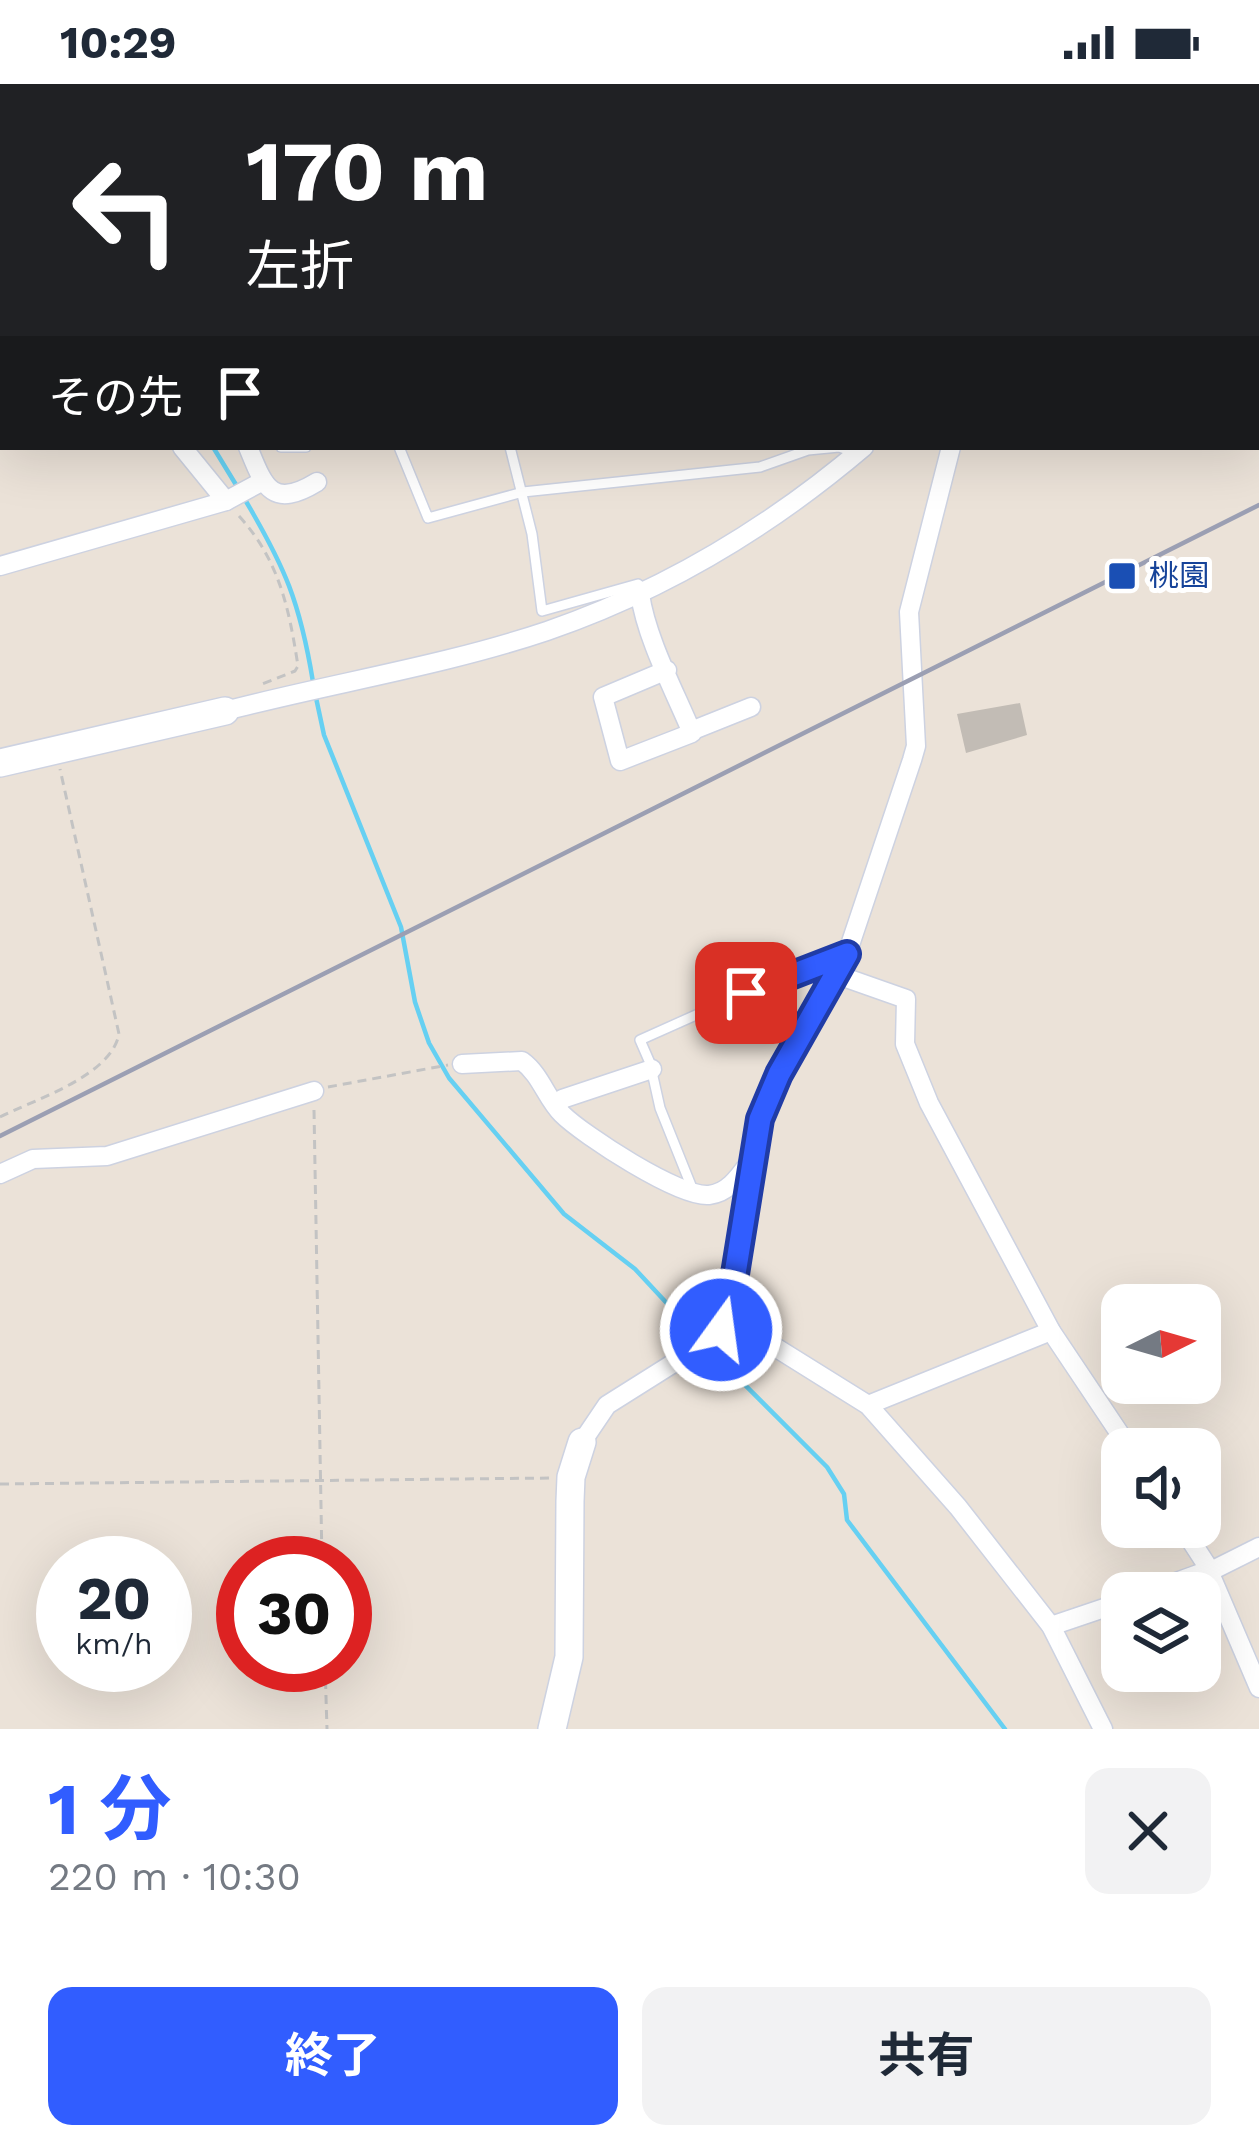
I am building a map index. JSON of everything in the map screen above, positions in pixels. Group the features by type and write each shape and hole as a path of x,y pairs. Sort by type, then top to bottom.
{"street":[{"path":"185,450 228,499"},
{"path":"249,450 259,483 269,490 285,495 317,482"},
{"path":"0,764 542,632 644,592 796,500 861,450"},
{"path":"552,1729 569,1657 572,1477 582,1442 608,1405 715,1337 728,1318 751,1160 766,1102 847,954 916,746 909,612 951,450"},
{"path":"0,566 228,499 259,483"},
{"path":"644,592 691,731"},
{"path":"667,670 603,697 620,761 752,707"},
{"path":"836,974 906,999 905,1044 919,1081 1051,1331 1116,1428"},
{"path":"462,1064 522,1061 563,1115 664,1184 705,1196 732,1185 751,1160"},
{"path":"557,1107 562,1099 652,1070"},
{"path":"0,1174 34,1159 107,1156 314,1091"},
{"path":"728,1318 868,1405 958,1508 1051,1626 1103,1729"},
{"path":"868,1405 1051,1331"},
{"path":"1206,1572 1259,1547"},
{"path":"1195,1548 1259,1688"},
{"path":"1051,1626 1101,1609"}],"lane":[{"path":"400,450 428,518 523,492 760,467 816,450"},
{"path":"511,450 523,492 542,611 638,584 644,592"},
{"path":"694,1193 660,1108 640,1040 781,977 847,954"}],"path":[{"path":"228,499 275,566 288,602 298,665 295,671 254,689"},
{"path":"0,1117 99,1068 116,1048 118,1034 56,750"},
{"path":"321,1536 314,1091 430,1067"},
{"path":"0,1484 572,1477"},
{"path":"326,1692 327,1729"}],"building":[{"path":"1020,703 1027,735 966,753 957,714"}],"waterway":[{"path":"215,450 238,488"},
{"path":"244,498 289,586 313,682"},
{"path":"315,693 324,735 401,927 415,1002 429,1043 449,1078 564,1214 635,1269 701,1340"},
{"path":"708,1348 827,1467 844,1494 847,1520 1005,1729"}],"railway":[{"path":"0,1136 1259,505"}],"place":[{"name":"桃園","path":"1122,576"}],"route":[{"path":"721,1330 728,1318 760,1119 779,1074 847,954 746,993"}]}
